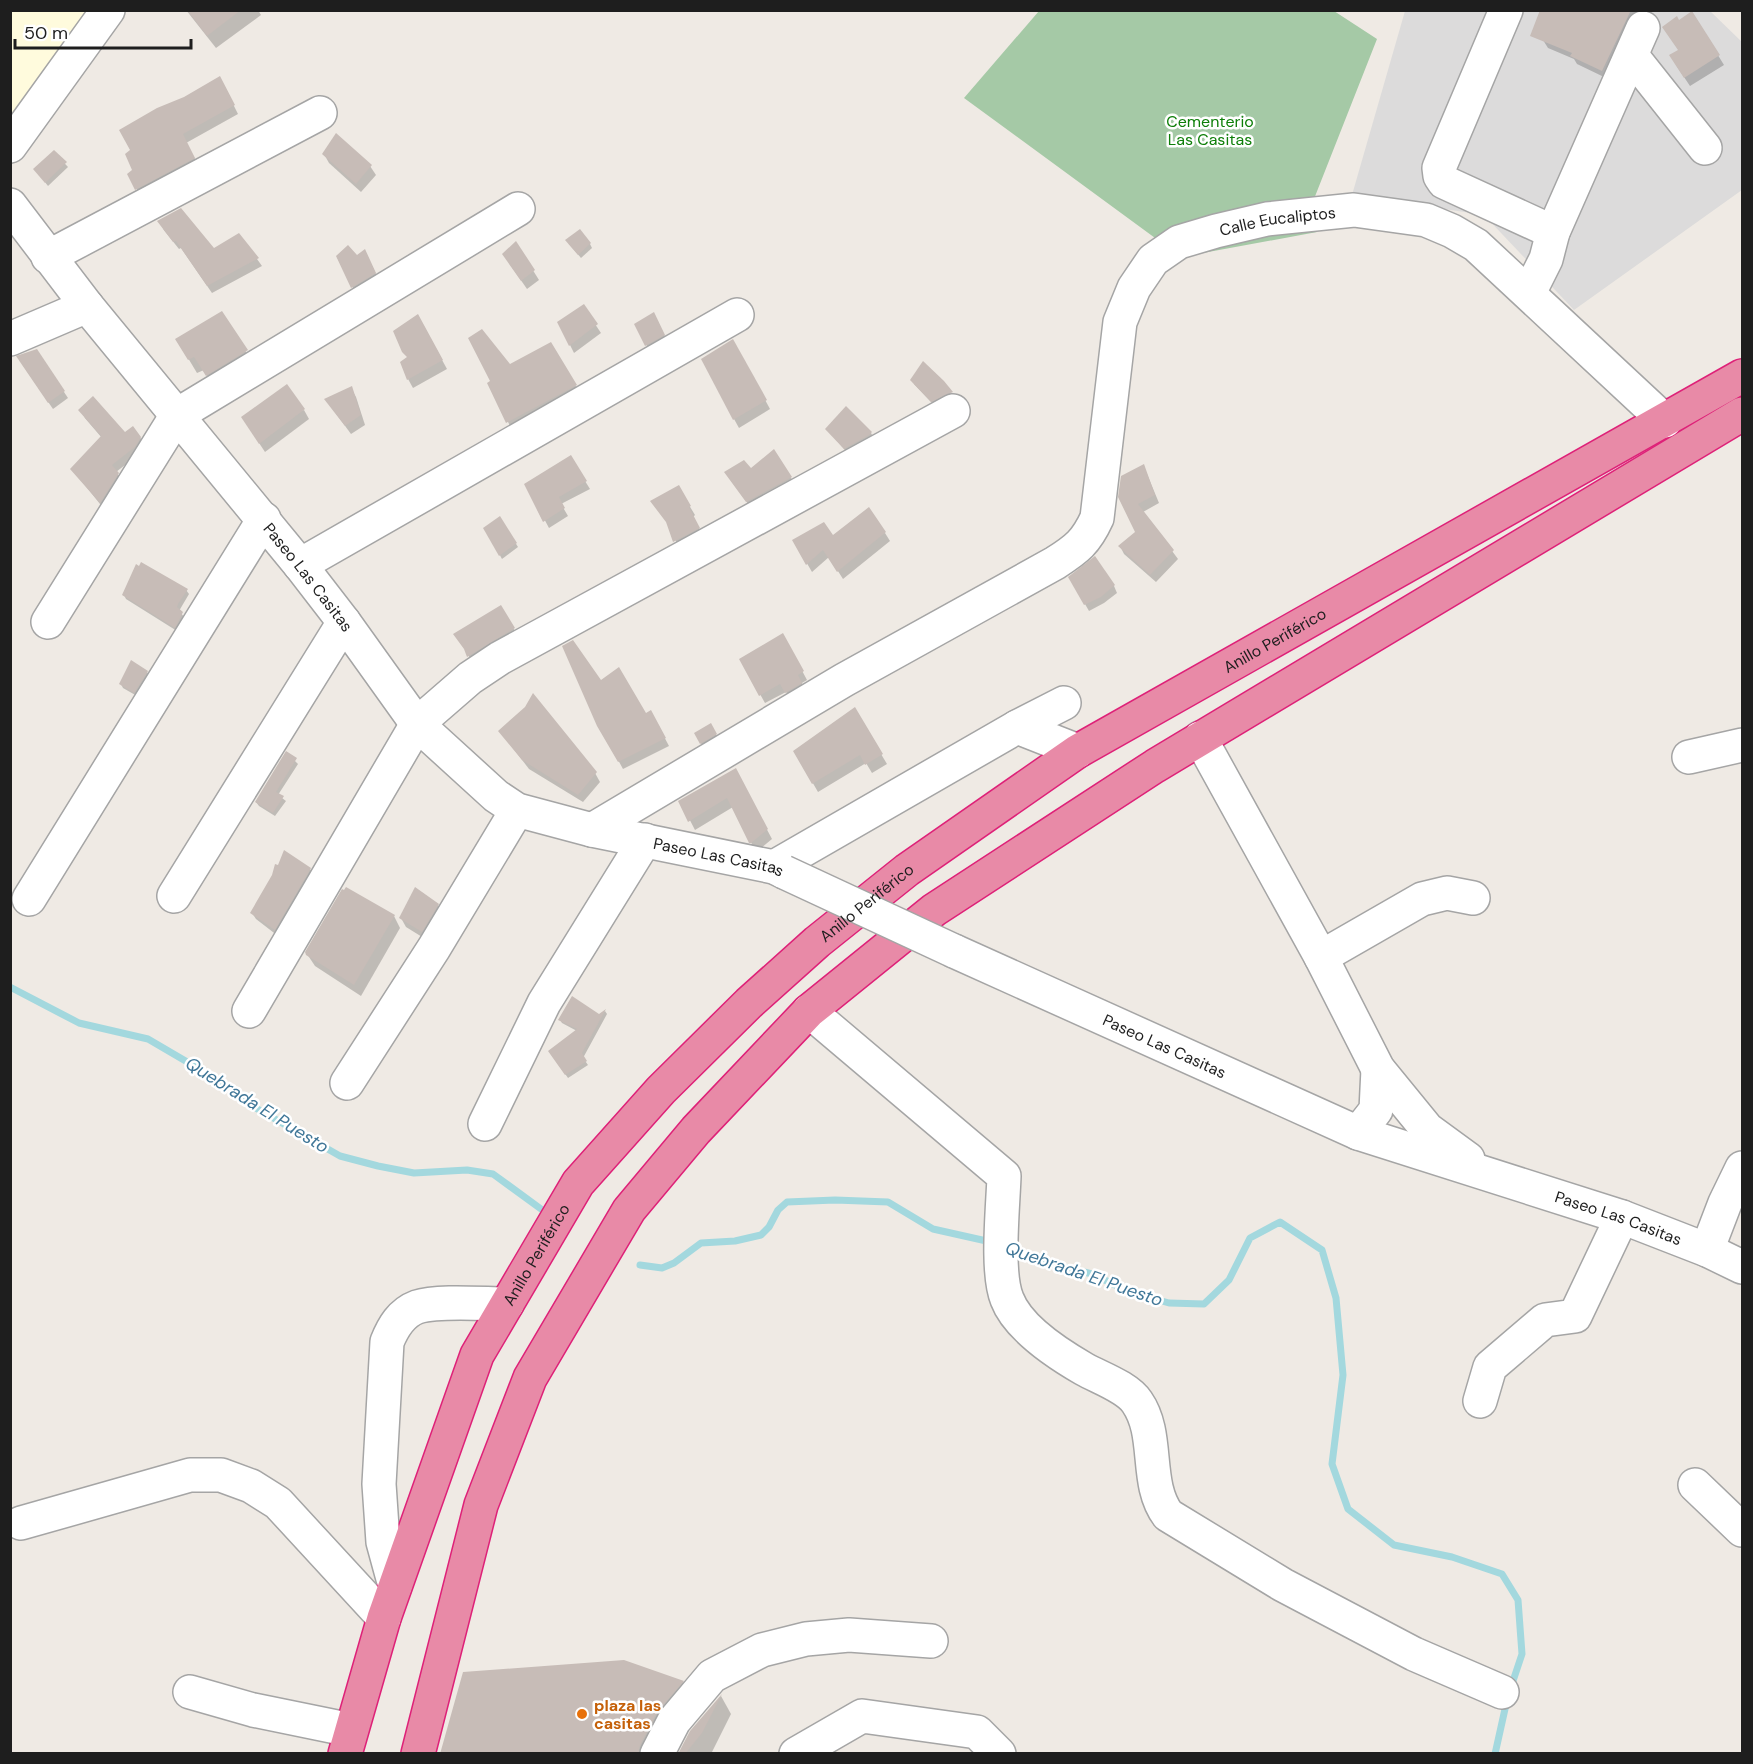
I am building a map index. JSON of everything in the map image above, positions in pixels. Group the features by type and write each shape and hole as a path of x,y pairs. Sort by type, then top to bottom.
{"highway":[{"name":"Anillo Periférico","path":"348,1742 384,1617 477,1355 578,1183 661,1090 749,1003 817,942 907,870 1078,751 1743,376"},
{"path":"418,1754 481,1505 530,1378 629,1210 696,1130 809,1011 934,910 1200,738 1743,414"}],"street":[{"path":"10,146 108,10"},
{"path":"1506,10 1439,168 1440,176 1444,182 1553,232"},
{"path":"1529,293 1546,259 1553,232 1638,42 1706,148"},
{"path":"48,257 320,113"},
{"name":"Paseo Las Casitas","path":"10,205 87,306 264,519 344,622 417,724 496,796 517,810 592,830 779,870 1358,1133 1622,1217 1707,1250 1743,1267"},
{"path":"48,622 177,415 518,209"},
{"name":"Calle Eucaliptos","path":"592,830 844,680 1078,548 1089,536 1097,518 1120,322 1134,288 1153,260 1179,242 1267,219 1354,210 1426,220 1476,245 1665,420"},
{"path":"10,339 87,306"},
{"path":"300,565 737,315"},
{"path":"249,1011 417,724 470,678 500,658 953,411"},
{"path":"29,899 264,519"},
{"path":"174,896 344,622"},
{"path":"779,870 1017,727 1064,703"},
{"path":"1017,727 1078,751"},
{"path":"1200,738 1321,957 1378,1070 1426,1129 1497,1179"},
{"path":"1689,757 1743,745"},
{"path":"347,1083 434,948 517,810"},
{"path":"485,1124 544,1003 645,840"},
{"path":"1321,957 1422,899 1447,893 1473,898"},
{"path":"809,1011 1004,1176 1002,1282 1007,1301 1033,1333 1057,1353 1126,1391 1136,1400 1143,1411 1149,1436 1156,1491 1160,1505 1168,1515 1283,1585 1414,1654 1502,1692"},
{"path":"1358,1133 1376,1110 1378,1070"},
{"path":"1707,1250 1725,1203 1743,1168"},
{"path":"1480,1401 1490,1367 1545,1320 1575,1316 1622,1217"},
{"path":"395,1586 383,1542 379,1484 387,1342 403,1315 417,1307 438,1304 507,1304"},
{"path":"21,1523 190,1475 221,1475 251,1486 278,1503 384,1617"},
{"path":"1695,1485 1743,1530"},
{"path":"657,1754 674,1721 712,1676 762,1650 806,1639 849,1635 931,1641"},
{"path":"190,1692 253,1710 348,1742"},
{"path":"796,1754 862,1716 977,1732 999,1754"}],"shaded area":[{"path":"11,11 95,11 11,130"},
{"path":"1405,11 1710,11 1742,42 1742,190 1574,310 1484,215 1352,195"}],"green space":[{"name":"Cementerio Las Casitas","path":"1039,11 1334,11 1377,39 1312,204 1317,232 1181,257 964,98"}],"building":[{"path":"187,10 241,10 207,36"},
{"path":"1540,10 1631,10 1602,71 1570,56 1572,53 1530,36"},
{"path":"1692,11 1720,55 1684,78 1669,55 1678,50 1662,27 1677,16 1679,20"},
{"path":"220,76 235,105 183,134 195,158 135,190 127,174 132,170 125,154 130,150 119,130"},
{"path":"336,133 372,165 356,184 322,154"},
{"path":"54,150 67,162 45,183 33,169"},
{"path":"181,208 214,248 239,233 259,258 207,286 176,241 173,242 157,221"},
{"path":"580,229 591,243 578,255 565,240"},
{"path":"516,241 535,270 521,281 502,254"},
{"path":"348,245 357,255 365,249 376,273 351,288 336,256"},
{"path":"584,304 598,324 569,346 557,322"},
{"path":"222,311 248,350 206,376 194,357 188,360 175,339"},
{"path":"654,312 665,335 645,346 634,324"},
{"path":"418,314 443,360 407,380 400,362 407,357 402,352 393,331"},
{"path":"482,329 510,364 551,342 577,385 506,423 487,383 490,381 468,338"},
{"path":"733,339 767,400 733,420 701,359"},
{"path":"37,349 65,391 48,403 16,356"},
{"path":"923,361 953,392 931,402 910,380"},
{"path":"287,384 305,409 259,444 241,417"},
{"path":"352,386 361,415 345,426 324,399"},
{"path":"93,396 125,432 133,426 141,437 135,447 112,465 119,473 100,503 70,469 101,436 78,410"},
{"path":"846,406 872,432 844,449 825,429"},
{"path":"774,449 792,477 746,502 724,472 744,460 751,468"},
{"path":"571,455 587,481 559,497 565,508 543,522 524,484"},
{"path":"1144,464 1155,495 1138,504 1174,550 1150,575 1118,546 1135,532 1118,497 1121,476"},
{"path":"679,485 700,528 673,542 666,522 650,501"},
{"path":"869,507 886,532 837,572 823,550 806,565 792,540 824,522 833,535"},
{"path":"500,516 517,543 499,556 483,528"},
{"path":"1095,556 1115,585 1101,597 1084,605 1068,577"},
{"path":"141,562 188,589 177,607 183,612 175,628 122,595 136,564 139,566"},
{"path":"501,605 515,628 467,657 453,634"},
{"path":"783,633 804,671 798,675 802,683 785,693 780,684 759,696 739,659"},
{"path":"573,640 601,680 619,667 646,713 651,710 666,738 618,762 597,726 562,646"},
{"path":"131,660 148,671 134,693 119,684"},
{"path":"533,693 597,772 578,795 522,760 498,731 525,707"},
{"path":"855,707 883,754 865,765 860,755 812,784 793,751"},
{"path":"711,723 717,734 700,744 694,733"},
{"path":"286,751 297,758 276,792 284,796 273,813 255,802"},
{"path":"736,768 768,829 751,843 727,798 688,822 678,801"},
{"path":"284,850 311,868 275,930 250,913 272,875 275,864 278,865"},
{"path":"346,887 395,915 354,985 306,955 305,952 342,889"},
{"path":"415,887 439,904 422,932 399,918"},
{"path":"572,996 599,1014 606,1009 582,1053 587,1061 565,1075 548,1051 577,1029 558,1020"},
{"name":"plaza las casitas","path":"624,1660 684,1681 657,1712 640,1745 638,1754 440,1754 463,1672"},
{"path":"722,1694 702,1733 685,1754 678,1754 690,1731"}],"waterway":[{"name":"Quebrada El Puesto","path":"10,987 79,1023 148,1039 218,1080 254,1107 340,1156 414,1173 467,1170 493,1174 541,1209"},
{"name":"Quebrada El Puesto","path":"640,1265 662,1268 674,1263 701,1243 735,1241 761,1235 769,1227 778,1210 787,1202 835,1200 888,1202 933,1229 991,1242"},
{"name":"Quebrada El Puesto","path":"1010,1249 1040,1261 1092,1274 1130,1292 1169,1303 1204,1304 1229,1280 1250,1238 1280,1222 1322,1250 1336,1298 1343,1375 1332,1464 1348,1509 1394,1545 1452,1557 1502,1574 1518,1600 1522,1654 1511,1687"},
{"name":"Quebrada El Puesto","path":"1495,1754 1507,1700"}],"place":[{"name":"plaza las casitas","path":"582,1714"}]}
